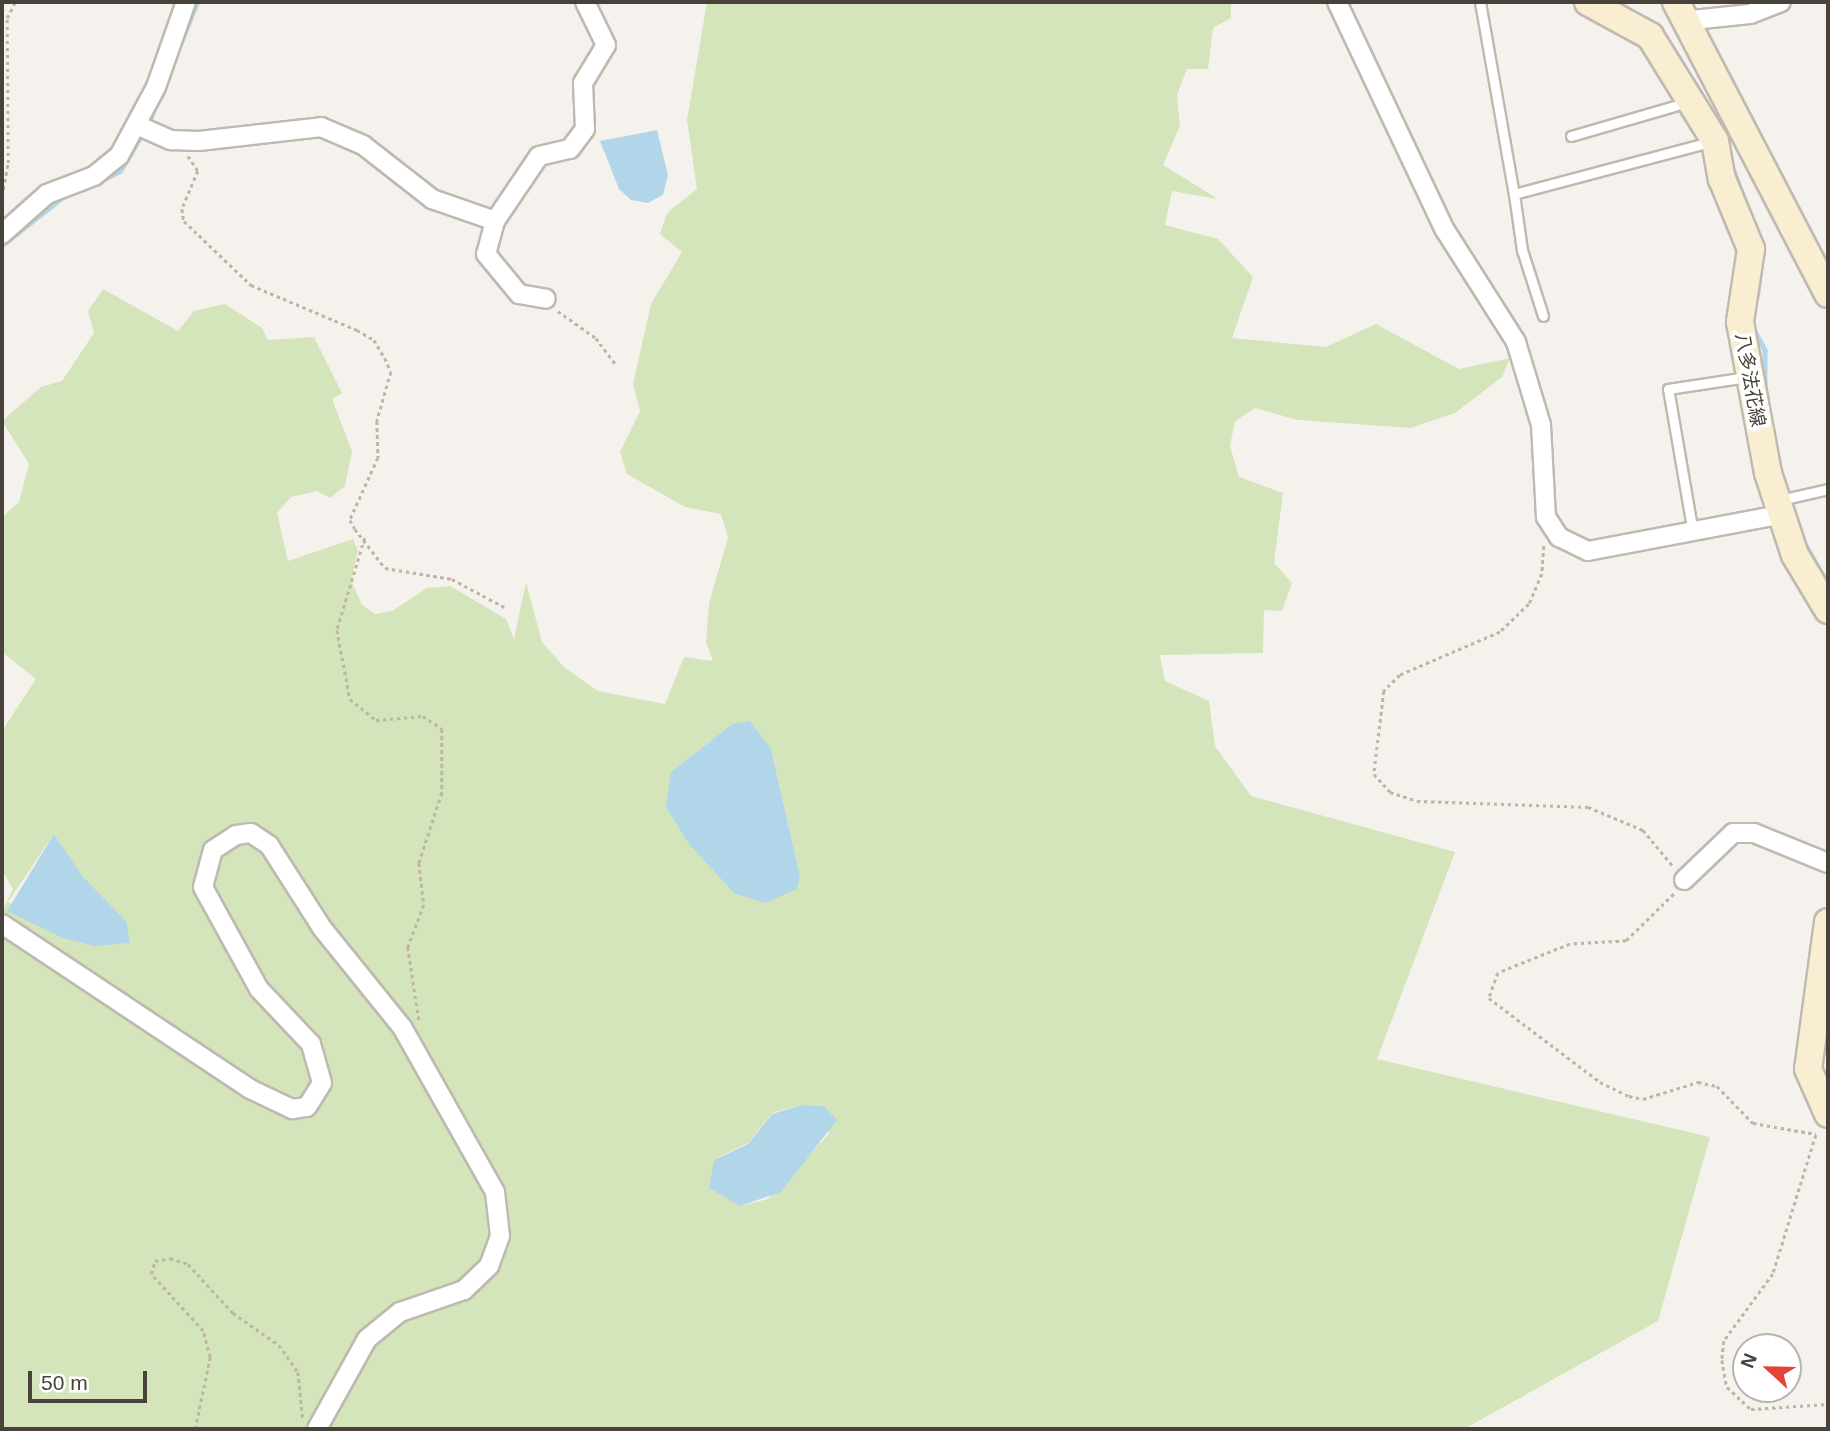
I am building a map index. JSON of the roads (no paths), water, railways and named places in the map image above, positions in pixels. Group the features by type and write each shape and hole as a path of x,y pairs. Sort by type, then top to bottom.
{"main road":[{"path":"1590,2 1667,22 1828,294"},
{"name":"八多法花線","path":"1667,22 1689,102 1715,141 1722,179 1751,249 1740,321 1782,503 1828,610"},
{"path":"1823,1120 1808,1069 1828,922"}],"street":[{"path":"2,234 60,186 108,168 144,129 186,2"},
{"path":"546,299 519,294 486,254 495,221 538,156 570,149 585,128 583,83 606,45 585,2"},
{"path":"1337,2 1445,230 1516,342 1541,425 1546,517 1570,547 1588,551 1693,533 1782,503"},
{"path":"1667,22 1750,14 1782,2"},
{"path":"144,129 171,139 230,140 321,127 363,145 432,199 495,221"},
{"path":"2,924 250,1088 292,1109 307,1107 322,1083 311,1044 258,989 203,887 213,850 236,835 251,833 269,845 322,928 402,1027 495,1192 500,1236 489,1266 464,1290 400,1312 367,1339 317,1429"},
{"path":"1684,880 1733,833 1754,833 1828,863"}],"lane":[{"path":"1480,2 1522,250 1543,316"},
{"path":"1571,136 1689,102"},
{"path":"1514,194 1715,141"},
{"path":"1693,533 1668,389 1752,376"},
{"path":"1782,503 1828,489"}],"water":[{"path":"657,130 668,175 663,195 648,203 631,200 619,189 600,141"},
{"path":"750,721 771,749 800,876 797,889 765,903 734,893 689,844 666,807 671,772 732,724"},
{"path":"54,834 83,877 126,921 130,943 94,946 63,938 7,911"},
{"path":"802,1105 824,1106 837,1120 781,1192 740,1206 709,1188 714,1160 748,1144 772,1114"}],"waterway":[{"path":"148,124 197,2"},
{"path":"82,190 120,171 144,131"},
{"path":"1733,168 1743,196"},
{"path":"2,245 64,196"},
{"path":"1757,296 1762,257"},
{"path":"1753,328 1765,350 1765,390"},
{"path":"1803,540 1828,584"}]}
